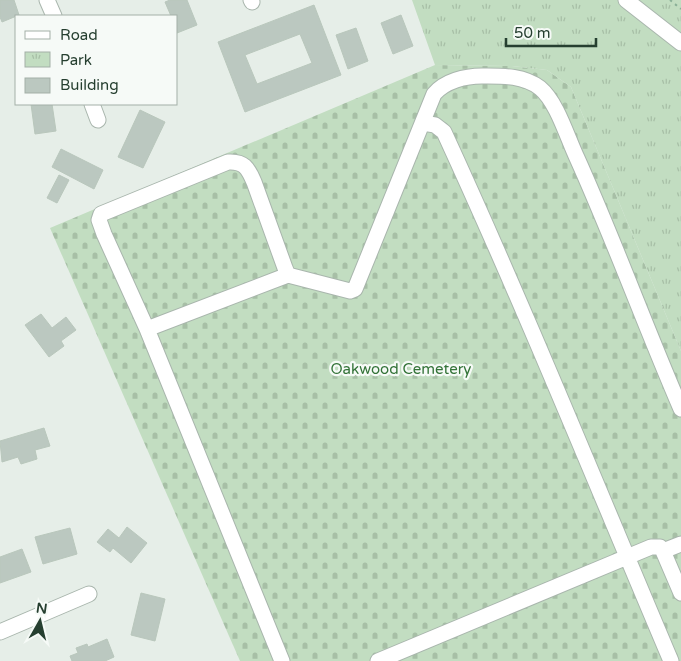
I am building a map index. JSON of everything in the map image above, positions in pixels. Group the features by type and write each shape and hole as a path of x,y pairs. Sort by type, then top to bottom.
{"street":[{"path":"47,0 54,15"},
{"path":"626,0 681,43"},
{"path":"147,329 288,275 342,290 350,291 355,289 434,94 439,88 459,79 478,76 506,76 525,79 540,88 554,106 594,197 681,409"},
{"path":"92,105 98,120"},
{"path":"422,123 435,125 444,132 528,321 671,661"},
{"path":"282,661 147,329 99,220 102,214 228,162 237,162 249,170 288,275"},
{"path":"663,551 681,544"},
{"path":"378,661 651,547 660,547 663,551 681,594"},
{"path":"0,632 89,594"}],"path":[{"path":"670,0 681,10"}],"green space":[{"path":"412,0 681,0 681,351 571,87 547,70 512,66 435,65"},
{"name":"Oakwood Cemetery","path":"435,65 512,66 547,70 571,87 681,351 681,661 240,661 50,228"}],"building":[{"path":"0,0 14,0 19,15 15,15 2,22 0,17"},
{"path":"170,0 187,0 197,25 178,33 178,15 171,15 165,2"},
{"path":"314,5 341,75 245,112 218,42","holes":["300,34 312,63 257,84 245,55"]},
{"path":"401,15 413,46 393,54 381,23"},
{"path":"356,28 368,61 348,69 336,35"},
{"path":"31,105 52,105 56,131 35,134"},
{"path":"140,110 165,122 143,168 118,157"},
{"path":"61,149 103,170 94,189 52,167"},
{"path":"59,175 69,180 57,203 47,198"},
{"path":"41,314 52,328 66,317 76,330 61,341 64,346 49,357 25,325"},
{"path":"44,428 50,446 35,450 37,459 21,464 18,457 2,462 0,441"},
{"path":"127,527 147,543 131,563 113,548 110,552 97,542 108,529 119,538"},
{"path":"70,528 77,554 43,564 35,537"},
{"path":"22,549 31,572 0,583 0,557"},
{"path":"141,593 165,599 155,641 131,635"},
{"path":"107,639 114,657 105,661 72,661 70,656 78,653 76,648 87,644 88,647"}]}
